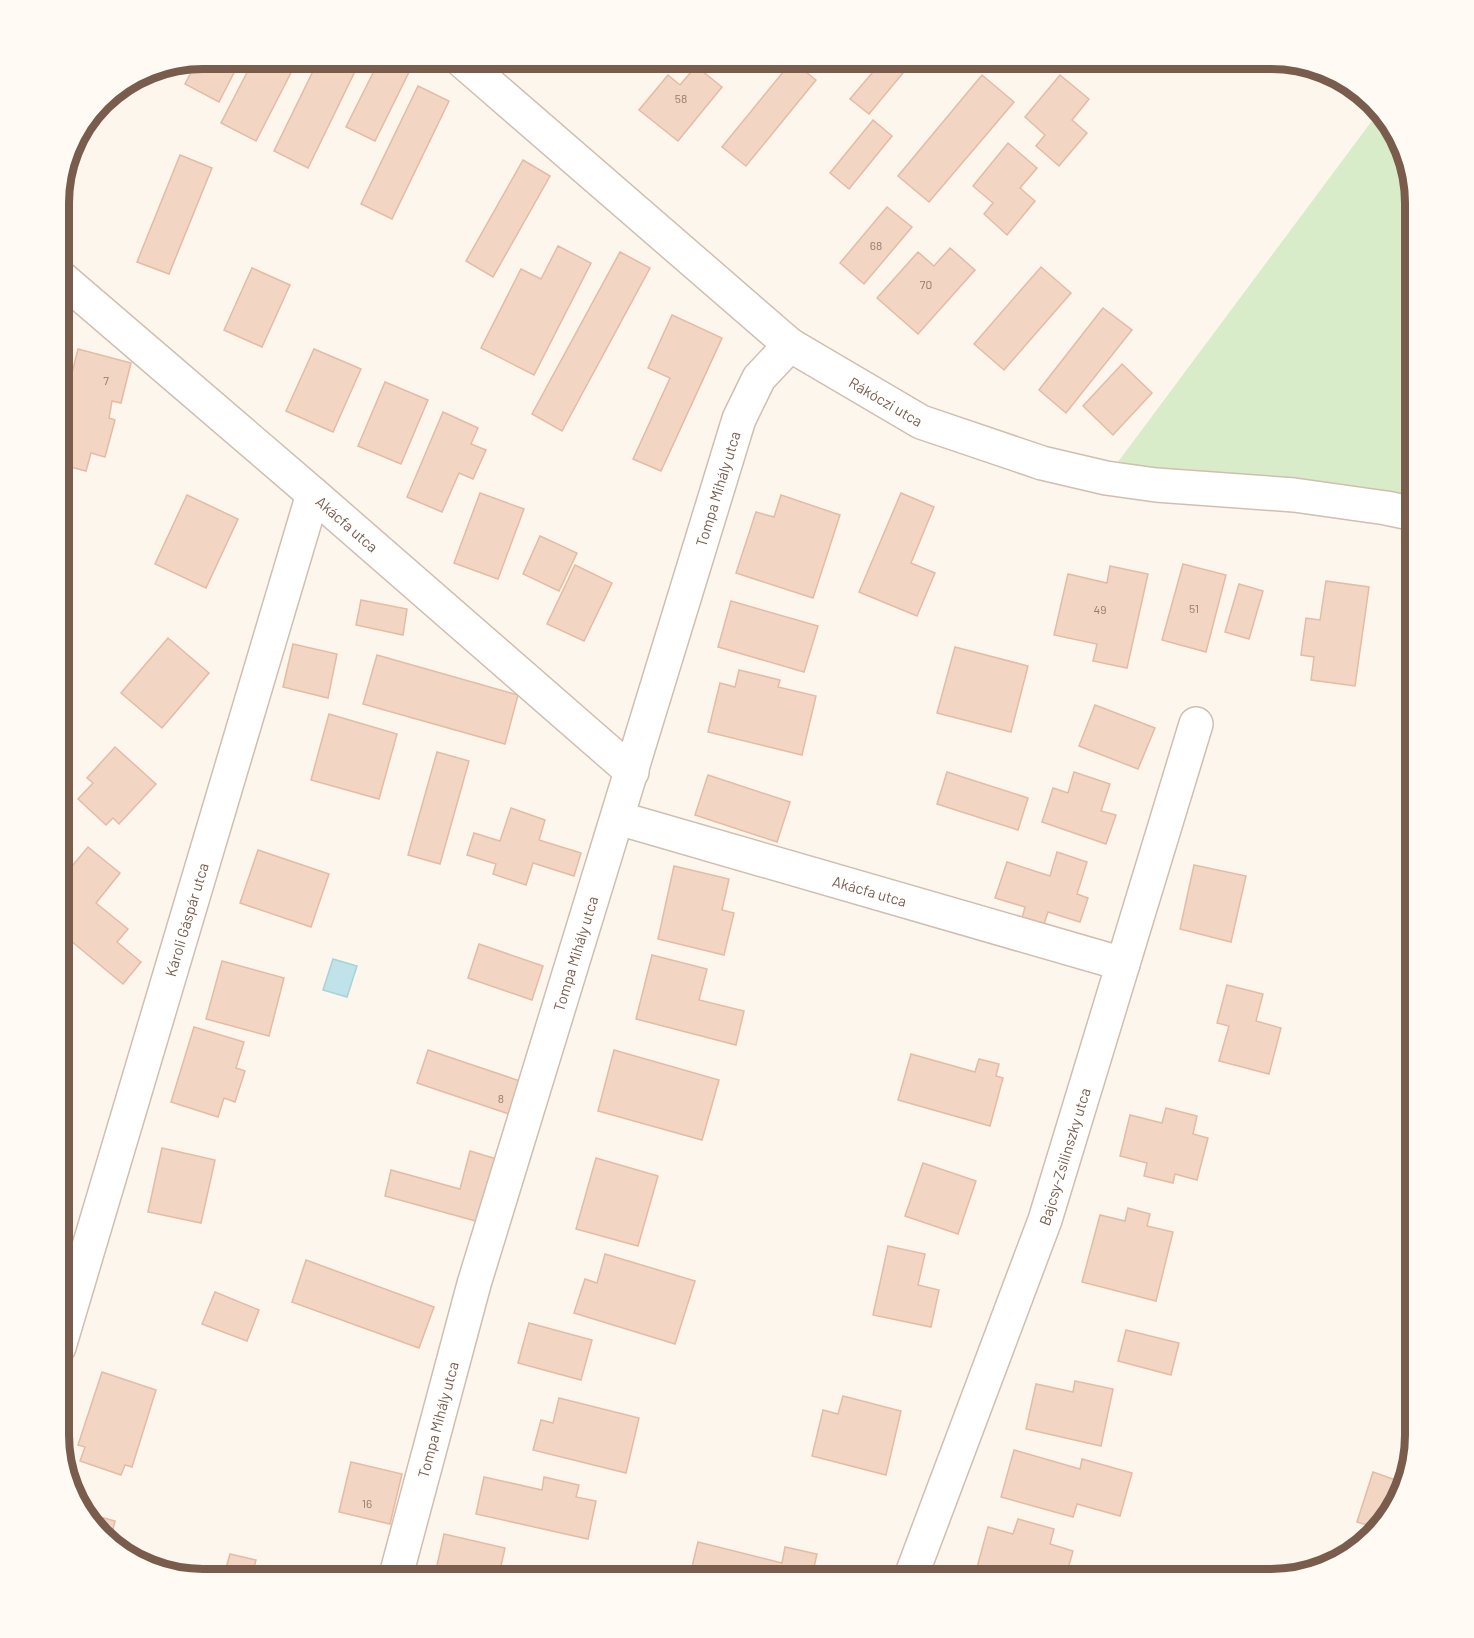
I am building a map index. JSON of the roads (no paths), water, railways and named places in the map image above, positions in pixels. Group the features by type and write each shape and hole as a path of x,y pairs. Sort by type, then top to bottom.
{"street":[{"name":"Rákóczi utca","path":"473,69 790,345 921,422 1041,463 1106,478 1146,484 1294,495 1405,512"},
{"name":"Akácfa utca","path":"69,285 632,772"},
{"name":"Tompa Mihály utca","path":"398,1569 474,1284 739,419 759,378 790,345"},
{"name":"Károli Gáspár utca","path":"69,1310 313,494"},
{"name":"Bajcsy-Zsilinszky utca","path":"914,1569 1045,1220 1196,724"},
{"name":"Akácfa utca","path":"618,818 1123,964"}],"water":[{"path":"333,959 357,966 347,997 323,990"}]}
